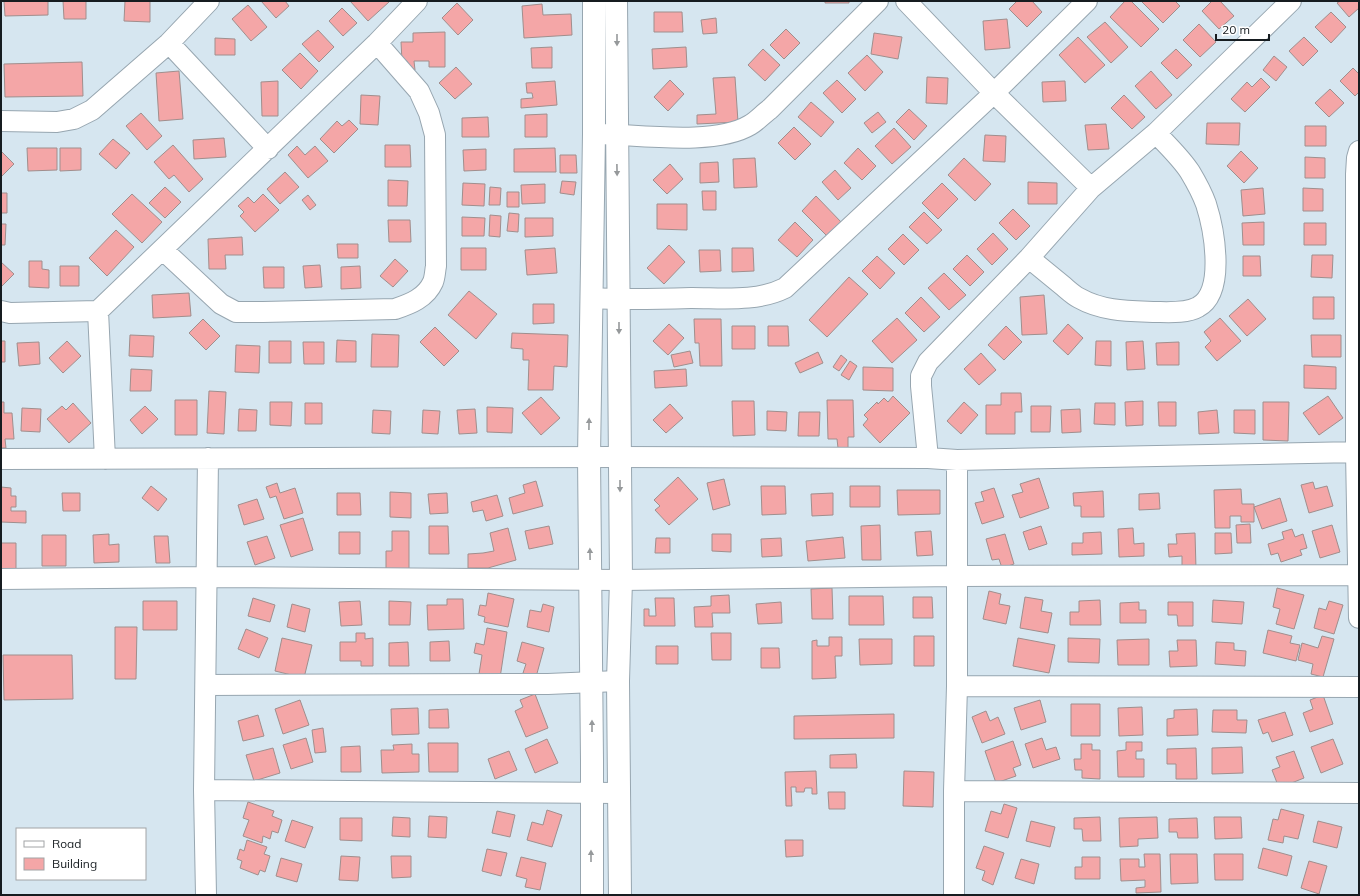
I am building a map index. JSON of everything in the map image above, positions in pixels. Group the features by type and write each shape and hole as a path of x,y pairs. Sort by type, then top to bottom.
{"street":[{"path":"1,121 57,122 74,119 84,114 99,105 169,43 209,1"},
{"path":"1,311 10,313 98,311 268,149 377,43 417,1"},
{"path":"592,895 592,682 589,457 594,134 594,1"},
{"path":"616,1 621,580 618,681 620,895"},
{"path":"594,134 704,137 728,134 750,125 770,110 878,1"},
{"path":"906,1 994,93 1091,188"},
{"path":"591,298 747,298 775,293 785,288 994,93 1087,1"},
{"path":"928,458 921,376 928,362 1029,258 1091,188 1156,133 1291,1"},
{"path":"169,43 268,149"},
{"path":"163,250 221,304 236,312 395,309 409,304 424,295 433,282 436,266 435,135 429,113 419,91 377,43"},
{"path":"1029,258 1077,297 1095,306 1128,311 1161,312 1188,311 1203,303 1211,293 1215,275 1215,250 1206,205 1189,170 1156,133"},
{"path":"1359,150 1356,174 1359,618"},
{"path":"98,311 104,459"},
{"path":"1,459 620,457 928,458 957,460 1358,452"},
{"path":"206,895 204,790 208,577 208,458"},
{"path":"954,895 954,791 958,576 957,460"},
{"path":"1,579 208,577 621,580 958,576 1358,575"},
{"path":"206,685 548,684 618,681"},
{"path":"957,686 1359,687"},
{"path":"204,790 618,793"},
{"path":"954,791 1359,793"}],"building":[{"path":"4,1 48,1 48,15 5,16"},
{"path":"63,1 86,1 86,19 64,19"},
{"path":"125,1 150,1 150,22 124,21"},
{"path":"261,1 285,1 289,6 276,18"},
{"path":"350,1 388,1 389,2 368,21"},
{"path":"825,1 849,1 849,3 825,3"},
{"path":"1017,1 1032,1 1042,12 1027,27 1009,9"},
{"path":"1125,1 1131,1 1159,29 1141,47 1110,17"},
{"path":"1141,1 1175,1 1180,6 1163,23"},
{"path":"1212,1 1220,1 1234,16 1219,29 1202,11"},
{"path":"1340,1 1359,1 1359,8 1349,17 1337,3"},
{"path":"457,3 473,20 458,35 442,18"},
{"path":"542,4 543,15 571,14 572,35 524,38 522,6"},
{"path":"248,5 267,27 251,41 232,19"},
{"path":"342,8 357,23 343,36 329,21"},
{"path":"654,12 682,12 683,32 654,32"},
{"path":"1331,12 1346,27 1331,43 1315,27"},
{"path":"716,18 717,33 703,34 701,20"},
{"path":"1007,19 1010,48 985,50 983,21"},
{"path":"1105,22 1128,47 1111,63 1087,37"},
{"path":"1199,24 1216,42 1200,57 1183,40"},
{"path":"786,29 800,43 784,59 770,45"},
{"path":"318,30 334,47 319,62 302,44"},
{"path":"445,32 445,67 429,67 429,61 414,61 415,70 407,70 407,61 402,61 401,42 413,42 413,33"},
{"path":"874,33 902,37 898,59 871,54"},
{"path":"1078,37 1105,65 1085,83 1059,55"},
{"path":"1304,37 1318,51 1303,66 1289,51"},
{"path":"215,38 235,39 235,55 215,55"},
{"path":"552,47 552,68 532,68 531,48"},
{"path":"686,47 687,67 653,69 652,49"},
{"path":"763,49 780,65 765,81 748,65"},
{"path":"1176,49 1192,65 1177,79 1161,63"},
{"path":"300,53 318,71 301,89 282,70"},
{"path":"867,55 883,72 865,91 848,73"},
{"path":"1274,56 1287,67 1276,81 1263,70"},
{"path":"82,62 83,96 5,97 4,64"},
{"path":"456,67 472,84 455,99 439,83"},
{"path":"1353,68 1359,74 1359,92 1355,96 1340,81"},
{"path":"179,71 183,119 159,121 156,73"},
{"path":"1151,71 1172,95 1156,109 1135,86"},
{"path":"735,77 738,122 697,124 697,115 716,114 713,78"},
{"path":"927,77 948,78 947,104 926,103"},
{"path":"1261,78 1270,87 1245,112 1231,99 1247,82 1252,87"},
{"path":"670,80 684,94 668,111 654,97"},
{"path":"837,80 856,99 842,113 823,93"},
{"path":"278,81 278,116 262,116 261,82"},
{"path":"555,81 557,105 521,108 521,99 533,98 532,93 527,93 526,83"},
{"path":"1065,81 1066,101 1043,102 1042,82"},
{"path":"1330,89 1344,103 1329,117 1315,103"},
{"path":"361,95 380,96 378,125 360,124"},
{"path":"1124,95 1145,117 1132,129 1111,108"},
{"path":"811,102 834,122 821,137 798,117"},
{"path":"909,109 927,126 914,140 896,122"},
{"path":"878,112 886,122 872,133 864,123"},
{"path":"141,113 162,136 147,150 126,126"},
{"path":"547,114 547,137 525,137 525,115"},
{"path":"488,117 489,137 462,137 462,118"},
{"path":"349,120 358,129 334,153 320,139 337,121 342,126"},
{"path":"1207,123 1240,123 1239,145 1206,144"},
{"path":"1106,124 1109,149 1088,150 1085,125"},
{"path":"1305,126 1326,126 1326,146 1305,146"},
{"path":"794,127 811,144 795,160 778,143"},
{"path":"894,128 911,147 892,164 875,146"},
{"path":"985,135 1006,136 1005,162 983,161"},
{"path":"224,138 226,157 194,159 193,140"},
{"path":"113,139 130,153 116,169 99,154"},
{"path":"173,145 203,179 189,192 174,175 169,179 154,162"},
{"path":"385,145 410,145 411,167 385,167"},
{"path":"297,146 305,155 315,146 328,161 308,178 288,155"},
{"path":"27,148 57,148 57,170 28,171"},
{"path":"60,148 81,148 81,170 60,171"},
{"path":"555,148 556,172 514,172 514,149"},
{"path":"858,148 876,166 862,180 844,163"},
{"path":"486,149 486,170 464,171 463,150"},
{"path":"1,151 14,164 1,177"},
{"path":"1241,151 1258,168 1244,183 1227,166"},
{"path":"560,155 576,155 577,173 560,173"},
{"path":"1305,157 1325,158 1325,178 1305,178"},
{"path":"755,158 757,187 734,188 733,159"},
{"path":"964,158 991,184 975,201 948,175"},
{"path":"718,162 719,182 700,183 700,163"},
{"path":"670,164 683,179 667,194 653,180"},
{"path":"835,170 851,188 838,200 822,182"},
{"path":"285,172 299,187 280,204 267,189"},
{"path":"388,180 408,181 407,206 388,206"},
{"path":"562,181 576,182 574,195 560,193"},
{"path":"1028,182 1057,183 1057,204 1028,204"},
{"path":"463,183 485,184 484,206 462,205"},
{"path":"942,183 958,199 938,219 922,203"},
{"path":"545,184 545,203 522,204 521,185"},
{"path":"165,187 181,202 165,218 149,203"},
{"path":"490,187 501,188 500,205 489,205"},
{"path":"1263,188 1265,214 1243,216 1241,190"},
{"path":"1303,188 1323,189 1323,211 1303,211"},
{"path":"702,191 716,191 716,210 703,210"},
{"path":"507,192 519,192 519,207 507,207"},
{"path":"1,193 7,193 7,213 1,213"},
{"path":"132,194 162,222 142,243 112,214"},
{"path":"263,194 279,210 255,232 240,216 244,212 238,206 248,197 254,203"},
{"path":"308,195 316,205 310,210 302,200"},
{"path":"816,196 843,224 829,238 802,211"},
{"path":"657,204 687,204 687,230 657,229"},
{"path":"1013,209 1030,226 1016,240 999,223"},
{"path":"924,212 942,230 927,244 909,227"},
{"path":"509,213 519,214 518,232 507,231"},
{"path":"490,215 501,216 500,237 489,236"},
{"path":"462,217 485,218 484,236 462,236"},
{"path":"525,218 553,218 553,236 525,237"},
{"path":"388,220 410,220 411,242 389,242"},
{"path":"795,222 813,240 797,257 778,240"},
{"path":"1264,222 1264,245 1243,245 1242,223"},
{"path":"1304,223 1326,223 1326,245 1304,245"},
{"path":"1,224 6,224 5,245 1,245"},
{"path":"116,230 134,247 107,276 89,258"},
{"path":"993,233 1008,249 992,265 977,249"},
{"path":"903,234 919,250 904,265 888,249"},
{"path":"242,237 243,255 225,255 226,269 209,269 208,239"},
{"path":"337,244 358,244 358,258 338,258"},
{"path":"669,245 685,262 664,284 647,268"},
{"path":"461,248 486,248 486,270 461,270"},
{"path":"555,248 557,273 527,275 525,250"},
{"path":"732,248 753,248 754,271 732,272"},
{"path":"699,250 720,250 721,271 700,272"},
{"path":"967,255 984,272 970,286 953,269"},
{"path":"1312,255 1333,255 1332,278 1311,277"},
{"path":"877,256 895,273 880,289 862,271"},
{"path":"1243,256 1260,256 1261,276 1243,276"},
{"path":"395,259 408,271 393,287 380,276"},
{"path":"29,261 42,261 42,269 49,270 49,288 29,287"},
{"path":"1,262 14,274 1,287"},
{"path":"320,265 322,287 305,288 303,266"},
{"path":"60,266 79,266 79,286 60,286"},
{"path":"360,266 361,288 341,289 341,267"},
{"path":"263,267 284,267 284,288 264,288"},
{"path":"944,273 966,295 949,310 928,288"},
{"path":"849,277 868,294 827,337 809,320"},
{"path":"469,291 497,314 476,339 448,315"},
{"path":"189,293 191,316 153,318 152,295"},
{"path":"1044,295 1047,334 1022,335 1020,297"},
{"path":"921,297 940,317 924,332 905,313"},
{"path":"1313,297 1334,297 1334,319 1313,319"},
{"path":"1248,299 1266,319 1247,336 1229,316"},
{"path":"533,304 554,304 554,323 533,324"},
{"path":"897,318 917,340 892,363 872,341"},
{"path":"1220,318 1241,341 1217,361 1205,347 1211,341 1204,332"},
{"path":"203,319 220,336 206,350 189,333"},
{"path":"694,319 721,319 722,366 700,366 699,343 695,343"},
{"path":"669,324 684,338 668,355 653,341"},
{"path":"1068,324 1083,338 1068,355 1053,341"},
{"path":"732,326 755,326 755,349 732,349"},
{"path":"768,326 788,326 789,346 768,346"},
{"path":"1006,326 1022,342 1004,360 988,345"},
{"path":"435,327 459,351 444,366 420,342"},
{"path":"512,333 568,335 567,367 554,366 553,390 528,390 529,360 523,360 523,349 511,348"},
{"path":"372,334 399,335 398,367 371,367"},
{"path":"130,335 154,336 153,357 129,356"},
{"path":"1311,335 1341,335 1341,357 1312,357"},
{"path":"337,340 356,341 356,362 336,362"},
{"path":"1,341 5,341 5,362 1,362"},
{"path":"67,341 81,356 63,373 49,358"},
{"path":"269,341 291,341 291,363 269,363"},
{"path":"1096,341 1111,341 1111,366 1095,365"},
{"path":"1143,341 1145,369 1127,370 1126,342"},
{"path":"39,342 40,364 19,366 17,343"},
{"path":"303,342 324,342 324,364 304,364"},
{"path":"1179,342 1179,365 1157,365 1156,343"},
{"path":"236,345 260,346 259,373 235,372"},
{"path":"690,351 693,363 674,367 671,355"},
{"path":"818,352 823,363 800,373 795,363"},
{"path":"981,353 996,370 979,385 964,369"},
{"path":"841,355 847,360 839,371 833,367"},
{"path":"850,361 857,366 849,380 841,375"},
{"path":"1304,365 1336,367 1336,389 1304,388"},
{"path":"863,367 893,368 893,391 863,390"},
{"path":"131,369 152,370 151,391 130,391"},
{"path":"686,369 687,386 655,388 654,371"},
{"path":"209,391 226,392 224,434 207,433"},
{"path":"1001,393 1021,393 1022,412 1015,412 1015,434 986,434 986,405 1001,405"},
{"path":"893,396 910,413 880,443 863,425 868,419 864,415 877,402 878,404 884,398 888,402"},
{"path":"1328,396 1343,418 1319,435 1303,413"},
{"path":"541,397 560,418 541,435 522,413"},
{"path":"175,400 197,400 197,435 175,435"},
{"path":"827,400 853,400 854,437 848,437 848,448 838,448 837,439 828,439"},
{"path":"732,401 754,401 755,435 733,436"},
{"path":"1143,401 1143,425 1126,426 1125,402"},
{"path":"1,402 4,402 4,413 12,413 14,439 5,439 6,448 1,448"},
{"path":"270,402 292,402 291,426 270,425"},
{"path":"964,402 978,415 961,434 947,421"},
{"path":"1158,402 1176,402 1176,426 1159,426"},
{"path":"1263,402 1289,402 1288,441 1263,440"},
{"path":"73,403 91,423 69,443 47,419 62,406 66,410"},
{"path":"305,403 322,403 322,424 305,424"},
{"path":"1095,403 1115,403 1115,425 1094,424"},
{"path":"670,404 683,418 666,433 653,420"},
{"path":"145,406 158,419 142,434 130,420"},
{"path":"1031,406 1051,406 1050,432 1031,432"},
{"path":"487,407 513,408 512,433 487,432"},
{"path":"22,408 41,409 40,432 21,431"},
{"path":"239,409 257,410 256,431 238,431"},
{"path":"475,409 477,433 459,434 457,410"},
{"path":"1080,409 1081,432 1062,433 1061,410"},
{"path":"373,410 391,411 390,434 372,433"},
{"path":"423,410 440,411 438,434 422,433"},
{"path":"1217,410 1219,433 1199,434 1198,412"},
{"path":"1234,410 1255,410 1255,434 1234,433"},
{"path":"767,411 787,412 786,431 767,430"},
{"path":"799,412 820,412 819,436 798,436"},
{"path":"678,477 698,499 669,525 655,510 660,506 654,500"},
{"path":"1039,478 1049,508 1020,518 1012,495 1023,492 1020,484"},
{"path":"724,479 730,505 713,510 707,483"},
{"path":"536,481 543,506 513,514 509,498 525,493 523,485"},
{"path":"1313,482 1315,489 1327,486 1333,506 1309,513 1301,485"},
{"path":"277,483 280,493 295,488 303,513 284,519 276,496 270,498 266,487"},
{"path":"151,486 167,499 158,511 142,498"},
{"path":"761,486 785,486 786,514 762,515"},
{"path":"850,486 880,486 880,507 850,507"},
{"path":"1,487 11,488 11,496 16,496 16,507 11,507 11,511 26,511 26,523 1,522"},
{"path":"994,488 1004,517 982,524 975,503 984,501 981,492"},
{"path":"1241,489 1242,504 1254,504 1254,522 1241,522 1241,516 1230,516 1230,528 1215,528 1214,490"},
{"path":"897,490 940,490 940,514 898,515"},
{"path":"1103,491 1104,517 1081,517 1081,506 1074,506 1073,493"},
{"path":"390,492 411,493 411,518 390,517"},
{"path":"62,493 80,493 80,511 63,511"},
{"path":"337,493 360,493 361,515 337,515"},
{"path":"447,493 448,513 430,514 428,494"},
{"path":"833,493 833,515 812,516 811,494"},
{"path":"1159,493 1160,509 1139,510 1139,494"},
{"path":"497,495 503,516 486,521 483,510 473,512 471,502"},
{"path":"1280,498 1287,521 1262,529 1254,507"},
{"path":"257,499 264,519 244,525 238,505"},
{"path":"303,518 313,550 291,557 280,525"},
{"path":"1250,524 1251,543 1237,543 1236,525"},
{"path":"880,525 881,560 862,560 861,526"},
{"path":"1332,525 1340,552 1320,558 1312,531"},
{"path":"429,526 448,526 449,554 429,554"},
{"path":"549,526 553,544 529,549 525,531"},
{"path":"1041,526 1047,544 1029,550 1023,532"},
{"path":"508,528 516,560 488,568 468,568 468,554 494,551 490,533"},
{"path":"1133,528 1134,544 1144,543 1144,556 1119,557 1118,529"},
{"path":"1292,529 1295,537 1303,534 1307,548 1300,550 1302,555 1281,562 1278,553 1271,555 1268,544 1284,539 1282,532"},
{"path":"392,531 409,531 409,569 386,569 386,551 392,551"},
{"path":"931,531 933,555 917,556 915,532"},
{"path":"339,532 360,532 360,554 339,554"},
{"path":"1101,532 1102,554 1072,555 1072,543 1083,543 1083,533"},
{"path":"1195,533 1196,569 1182,569 1182,556 1169,557 1168,544 1177,544 1176,534"},
{"path":"1215,533 1231,533 1232,553 1215,554"},
{"path":"109,534 109,545 119,544 119,562 94,563 93,535"},
{"path":"712,534 731,534 731,552 712,551"},
{"path":"1005,534 1014,564 1002,568 999,559 992,560 986,539"},
{"path":"42,535 66,535 66,566 42,566"},
{"path":"154,536 168,536 170,563 156,563"},
{"path":"267,536 275,558 255,565 247,542"},
{"path":"843,537 845,558 808,561 806,541"},
{"path":"656,538 670,538 670,553 655,553"},
{"path":"781,538 782,556 762,557 761,539"},
{"path":"1,543 16,543 16,571 1,571"},
{"path":"832,588 833,619 812,619 811,589"},
{"path":"1277,588 1304,595 1294,629 1276,624 1280,609 1273,607"},
{"path":"989,591 1001,594 999,604 1010,606 1006,624 983,619"},
{"path":"488,593 514,599 508,627 484,622 485,617 478,615 480,605 486,606"},
{"path":"729,595 730,613 712,613 713,627 695,627 694,607 711,606 711,596"},
{"path":"849,596 883,596 884,625 849,625"},
{"path":"913,597 932,597 933,618 913,618"},
{"path":"1025,597 1043,600 1041,611 1052,613 1048,633 1020,628"},
{"path":"253,598 275,605 270,622 248,616"},
{"path":"655,598 674,598 675,626 644,626 644,609 649,609 649,616 656,616"},
{"path":"447,599 463,599 464,629 428,630 427,605 447,605"},
{"path":"1100,600 1101,625 1070,625 1070,612 1079,612 1079,601"},
{"path":"1213,600 1244,602 1242,624 1212,622"},
{"path":"143,601 177,601 177,630 143,630"},
{"path":"360,601 362,625 341,626 339,602"},
{"path":"389,601 411,602 410,625 389,625"},
{"path":"1329,601 1343,605 1334,634 1314,628 1319,608 1326,610"},
{"path":"781,602 782,623 758,624 756,604"},
{"path":"1139,602 1139,610 1146,610 1146,623 1120,623 1120,603"},
{"path":"1168,602 1193,602 1193,626 1178,626 1177,615 1168,615"},
{"path":"292,604 310,609 305,632 287,627"},
{"path":"543,604 554,607 549,632 527,627 530,610 541,612"},
{"path":"115,627 137,627 136,679 115,679"},
{"path":"487,628 507,632 500,678 479,674 482,655 474,653 476,643 484,645"},
{"path":"246,629 268,638 259,658 238,649"},
{"path":"1268,630 1292,636 1290,643 1300,645 1296,661 1263,653"},
{"path":"356,633 365,633 365,639 373,638 373,666 361,666 361,661 340,661 340,642 356,642"},
{"path":"711,633 731,633 731,660 712,660"},
{"path":"914,636 934,636 934,666 914,666"},
{"path":"1322,636 1334,639 1323,677 1311,674 1313,664 1298,660 1302,643 1318,648"},
{"path":"829,637 842,637 842,656 835,656 836,678 812,679 812,641 817,640 817,646 829,646"},
{"path":"282,638 312,645 304,678 275,671"},
{"path":"1018,638 1055,645 1049,673 1013,666"},
{"path":"1068,638 1100,639 1099,663 1068,662"},
{"path":"859,639 892,639 892,664 860,665"},
{"path":"1149,639 1149,665 1118,665 1117,640"},
{"path":"1177,640 1196,640 1197,666 1170,667 1169,651 1178,651"},
{"path":"449,641 450,661 430,661 430,642"},
{"path":"408,642 409,666 389,666 389,643"},
{"path":"522,642 544,648 536,677 523,673 526,664 517,661"},
{"path":"1216,642 1234,643 1234,650 1246,651 1245,666 1215,664"},
{"path":"656,646 678,646 678,664 656,664"},
{"path":"761,648 779,648 780,668 761,668"},
{"path":"3,655 72,655 73,699 4,700"},
{"path":"535,694 548,728 526,737 515,711 523,707 520,700"},
{"path":"1323,695 1333,724 1310,732 1303,713 1313,709 1310,700"},
{"path":"300,700 309,725 283,734 275,709"},
{"path":"1040,700 1046,722 1021,730 1014,708"},
{"path":"1071,704 1100,704 1100,736 1071,736"},
{"path":"1142,707 1143,735 1119,736 1118,708"},
{"path":"418,708 419,734 392,735 391,709"},
{"path":"448,709 449,728 429,728 429,710"},
{"path":"1197,709 1198,735 1167,736 1167,719 1174,718 1174,710"},
{"path":"1213,710 1237,710 1237,720 1247,720 1246,733 1212,732"},
{"path":"986,711 990,721 998,717 1005,734 982,743 972,717"},
{"path":"1285,712 1293,735 1272,742 1268,732 1263,734 1258,720"},
{"path":"894,714 894,738 794,739 794,716"},
{"path":"258,715 264,736 243,741 238,721"},
{"path":"323,728 326,752 315,753 312,730"},
{"path":"306,738 313,762 291,769 283,745"},
{"path":"1042,738 1046,750 1056,747 1060,759 1033,768 1025,744"},
{"path":"547,739 558,763 535,773 525,749"},
{"path":"1333,739 1343,764 1321,773 1311,747"},
{"path":"1013,741 1021,765 1013,768 1016,776 996,783 985,751"},
{"path":"1126,742 1142,742 1142,751 1136,751 1136,759 1144,759 1144,777 1118,777 1117,751 1126,750"},
{"path":"428,743 458,743 458,772 429,772"},
{"path":"412,744 412,754 419,754 419,772 382,773 381,750 394,750 393,745"},
{"path":"1081,744 1092,744 1092,750 1100,750 1100,779 1082,778 1082,770 1075,770 1074,759 1081,759"},
{"path":"360,746 361,772 341,772 341,747"},
{"path":"1242,747 1243,773 1212,774 1212,748"},
{"path":"273,748 280,773 254,781 246,755"},
{"path":"1196,748 1197,779 1176,779 1176,764 1167,764 1167,749"},
{"path":"509,751 517,770 495,779 488,759"},
{"path":"1294,751 1304,778 1279,788 1272,770 1280,767 1276,757"},
{"path":"856,754 857,768 830,768 830,755"},
{"path":"816,771 817,794 812,794 812,788 805,788 804,792 796,792 796,787 791,787 792,806 786,806 785,772"},
{"path":"904,771 934,772 933,807 903,806"},
{"path":"828,792 845,792 845,809 829,809"},
{"path":"248,802 274,811 272,816 282,820 278,833 272,831 270,839 263,836 262,843 243,836 249,820 243,818"},
{"path":"1004,804 1017,808 1008,838 985,831 991,811 1001,814"},
{"path":"1281,809 1304,815 1298,839 1284,836 1283,843 1268,840 1273,819 1278,820"},
{"path":"547,810 562,815 552,847 527,840 532,822 543,825"},
{"path":"497,811 515,815 510,837 492,833"},
{"path":"429,816 447,817 446,838 428,837"},
{"path":"393,817 410,818 410,837 392,836"},
{"path":"1100,817 1101,841 1083,841 1082,829 1074,829 1074,818"},
{"path":"1157,817 1158,838 1138,839 1138,846 1120,847 1119,818"},
{"path":"1214,817 1241,817 1242,838 1215,839"},
{"path":"340,818 362,818 362,841 340,840"},
{"path":"1197,818 1198,838 1178,838 1177,832 1169,832 1169,819"},
{"path":"292,820 313,827 305,848 285,841"},
{"path":"1031,821 1055,827 1050,847 1026,841"},
{"path":"1318,821 1342,827 1337,848 1313,842"},
{"path":"247,840 267,847 264,854 270,856 265,872 260,870 258,875 240,868 242,861 237,859 240,849 244,851"},
{"path":"785,840 803,840 803,856 786,857"},
{"path":"984,846 1004,853 993,885 982,880 985,871 976,868"},
{"path":"1263,848 1292,856 1287,876 1258,868"},
{"path":"487,849 507,853 501,876 482,871"},
{"path":"1144,854 1160,854 1161,892 1136,893 1136,888 1145,887 1145,880 1121,881 1120,859 1139,859 1139,867 1145,867"},
{"path":"1170,854 1197,854 1198,883 1171,884"},
{"path":"1214,854 1243,854 1243,880 1215,880"},
{"path":"341,856 360,857 358,881 339,880"},
{"path":"391,856 411,856 411,877 392,878"},
{"path":"521,857 546,863 540,890 525,887 527,879 516,876"},
{"path":"1082,857 1100,857 1100,879 1075,879 1075,867 1082,867"},
{"path":"281,858 302,864 297,882 276,876"},
{"path":"1021,859 1039,864 1034,884 1015,878"},
{"path":"1309,861 1327,866 1319,894 1301,888"}]}
